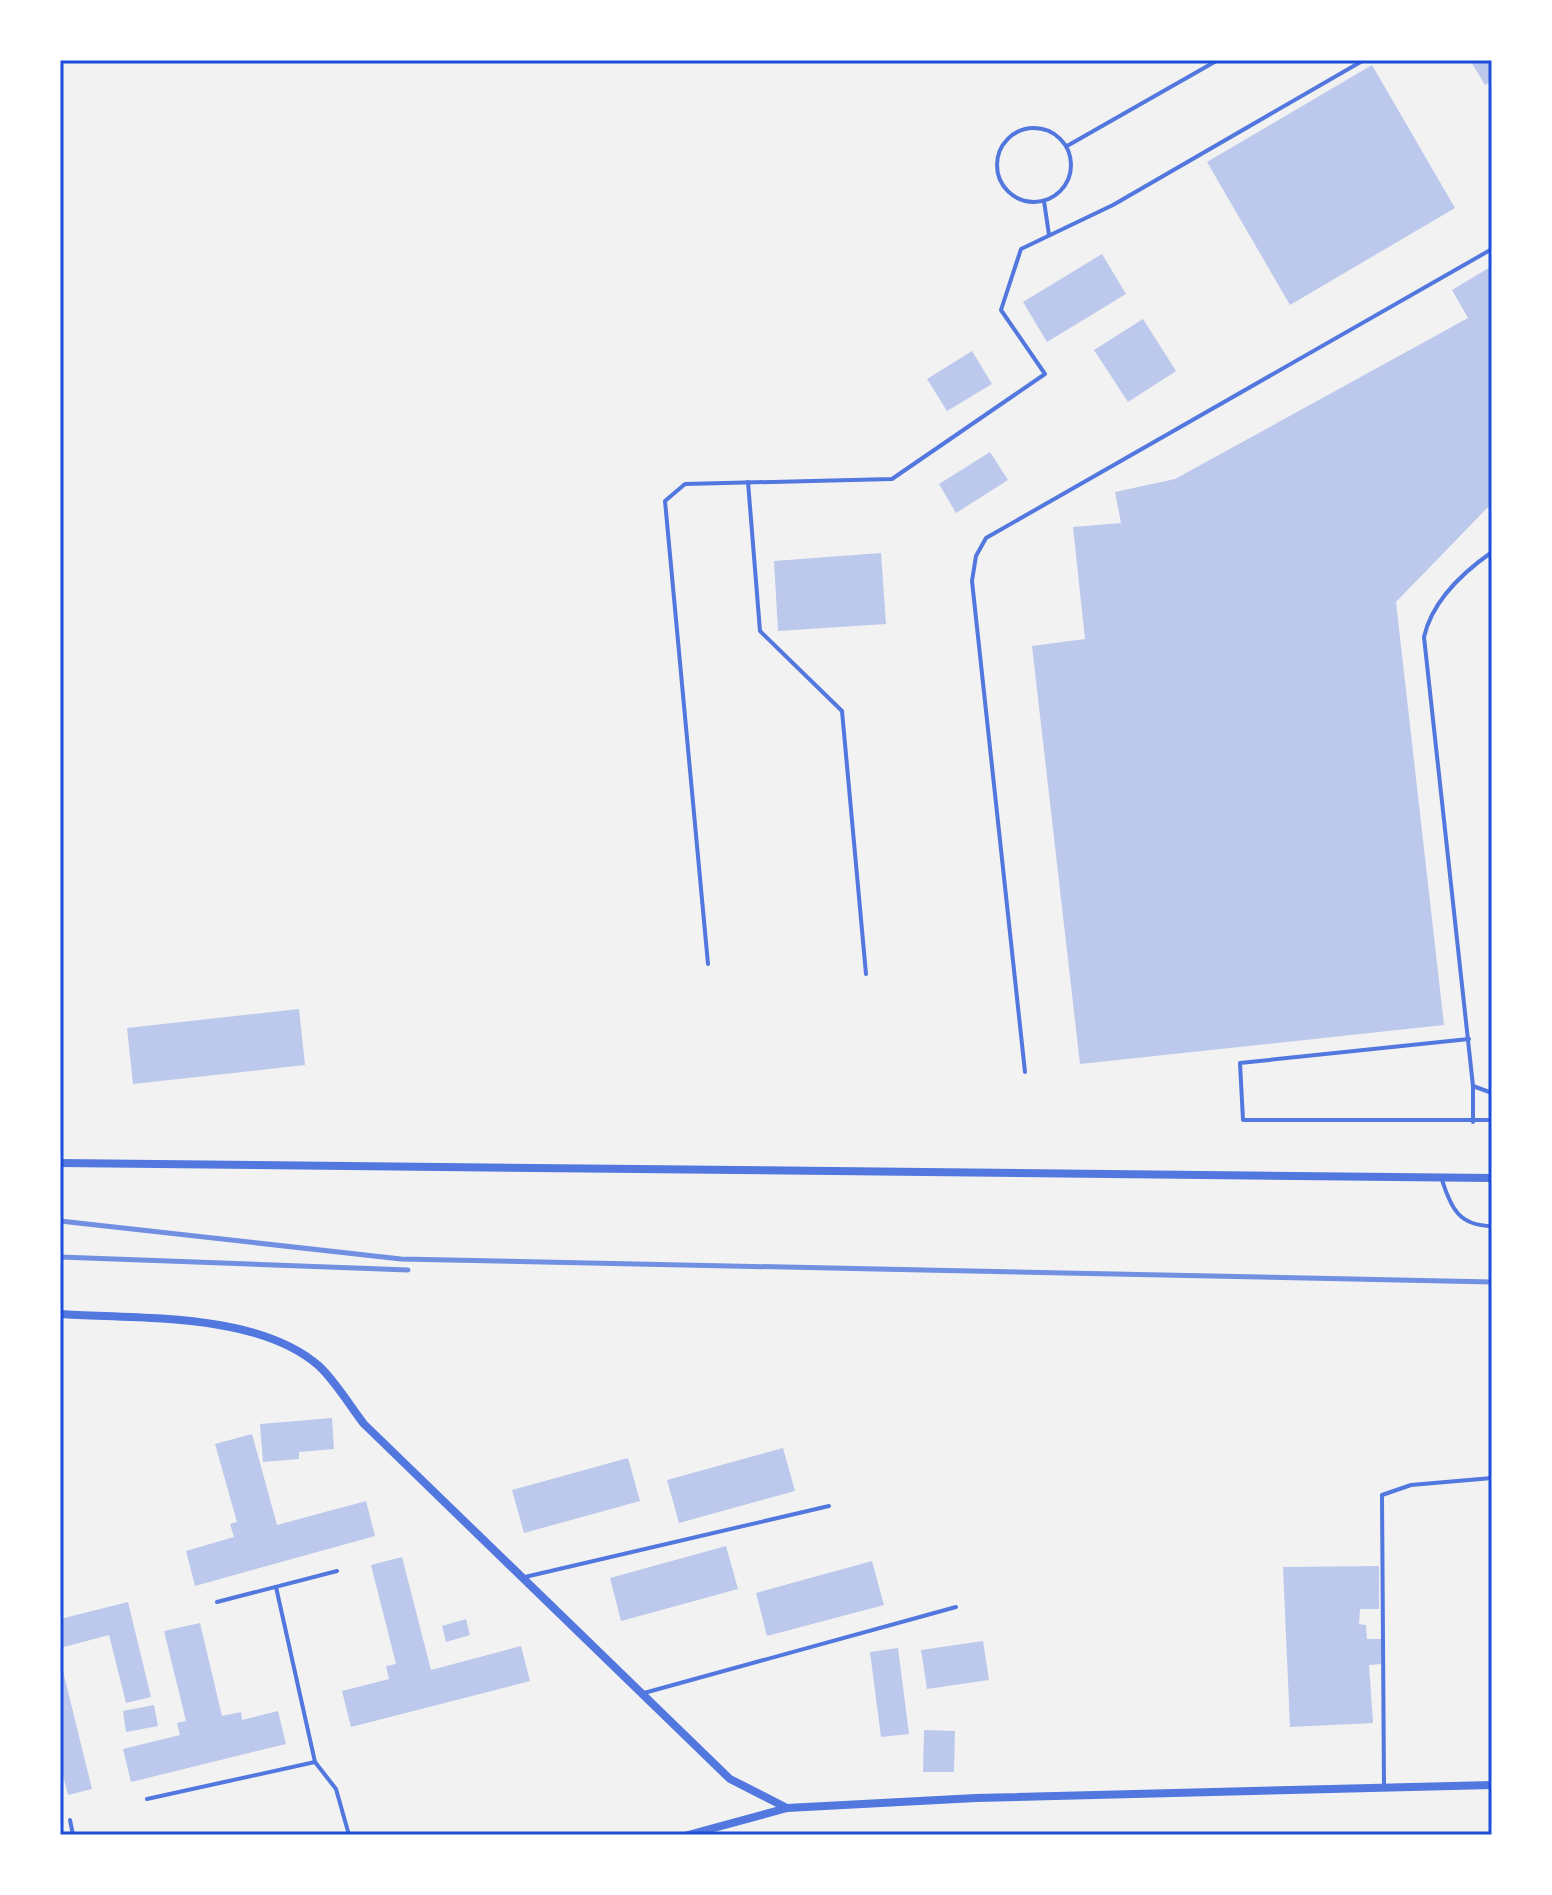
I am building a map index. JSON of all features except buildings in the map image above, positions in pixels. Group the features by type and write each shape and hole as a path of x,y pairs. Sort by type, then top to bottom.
{"street":[{"path":"60,1163 1442,1180 1492,1178"},
{"path":"60,1314 208,1323 281,1341 319,1367 364,1424 730,1779 787,1808"},
{"path":"688,1835 787,1808 976,1798 1492,1785"}],"lane":[{"path":"1066,146 1218,60"},
{"path":"708,964 665,501 685,484 892,479 1045,374 1001,310 1021,249 1113,205 1364,60"},
{"path":"1031,128 1057,136 1066,146 1071,172 1056,195 1044,201 1030,202 1007,190 997,164 1000,151 1019,132 1031,128"},
{"path":"1044,201 1049,235"},
{"path":"1025,1072 972,581 976,556 986,538 1492,249"},
{"path":"748,482 760,631 842,711 866,974"},
{"path":"1473,1122 1469,1039 1424,637 1428,616 1440,599 1492,552"},
{"path":"1469,1039 1240,1063 1243,1120 1492,1120"},
{"path":"1473,1086 1492,1093"},
{"path":"1442,1180 1456,1215 1474,1225 1492,1226"},
{"path":"1384,1788 1382,1495 1411,1485 1492,1478"},
{"path":"522,1577 829,1506"},
{"path":"217,1602 337,1571"},
{"path":"276,1587 315,1762 336,1789 349,1835"},
{"path":"642,1694 956,1607"},
{"path":"147,1799 315,1762"},
{"path":"70,1820 73,1835"}],"railway":[{"path":"60,1221 401,1259 1492,1282"},
{"path":"60,1257 408,1270"}]}
